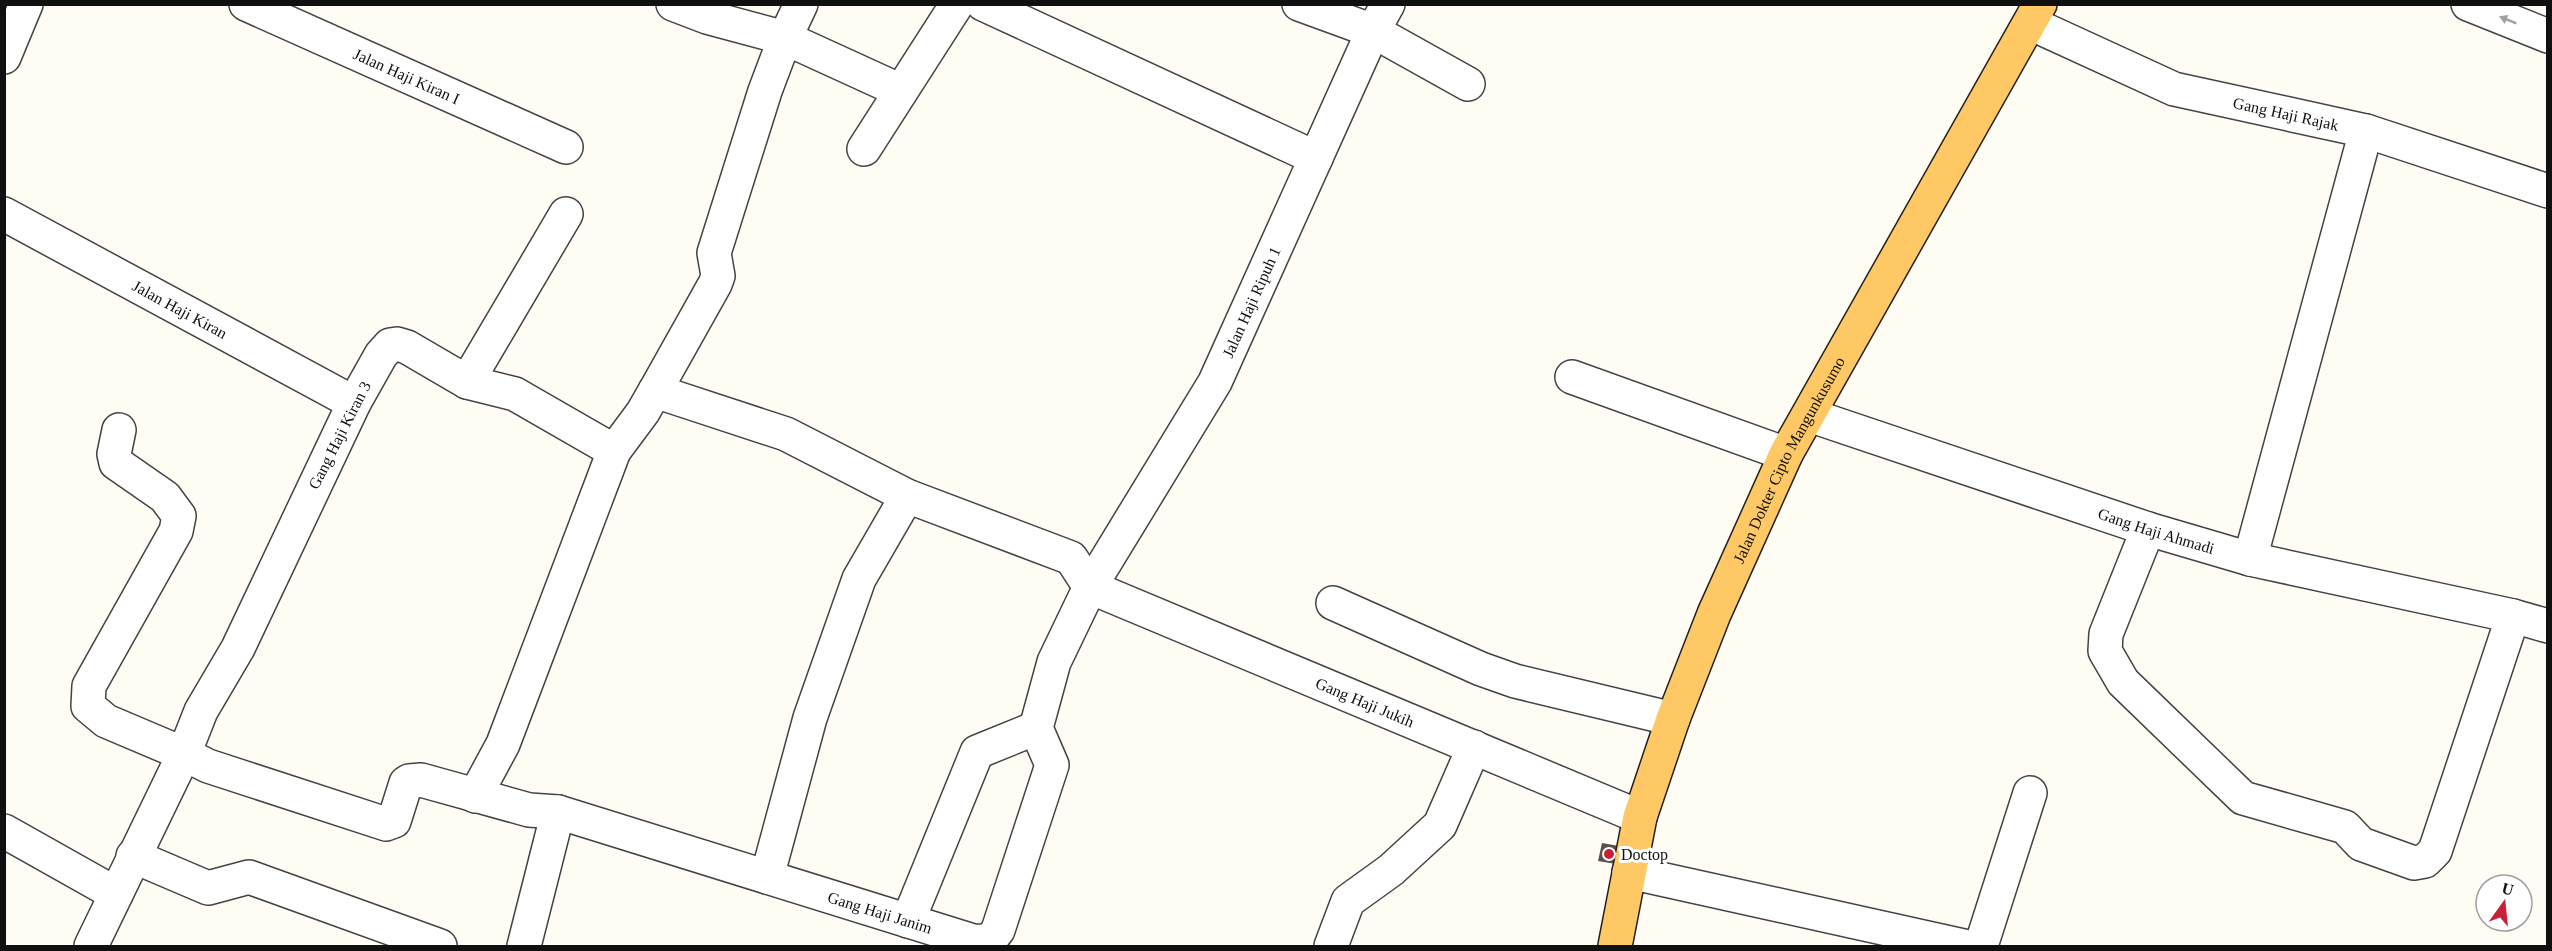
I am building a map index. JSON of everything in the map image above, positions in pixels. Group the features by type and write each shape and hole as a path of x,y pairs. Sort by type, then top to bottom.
{"main road":[{"name":"Jalan Dokter Cipto Mangunkusumo","path":"1615,946 1640,817 1673,719 1714,614 1786,454 2035,14"}],"street":[{"path":"4,57 26,4"},
{"name":"Jalan Haji Kiran I","path":"246,4 566,147"},
{"path":"673,4 785,38 901,91"},
{"path":"475,796 503,744 614,451 643,412 715,284 718,276 714,253 765,91 801,4"},
{"path":"864,149 957,4"},
{"path":"983,4 1316,158"},
{"path":"1299,4 1380,18 1468,84"},
{"path":"2468,4 2547,36"},
{"name":"Gang Haji Rajak","path":"2035,14 2174,89 2366,130 2547,191"},
{"name":"Jalan Haji Ripuh 1","path":"1090,587 1215,382 1380,18"},
{"path":"2250,559 2366,130"},
{"name":"Jalan Haji Kiran","path":"4,214 354,403"},
{"path":"467,382 566,214"},
{"name":"Gang Haji Kiran 3","path":"91,946 184,754 201,711 238,648 354,403 381,355 390,345 397,344 407,347 467,382 515,394 614,451"},
{"path":"1572,377 1786,454"},
{"path":"655,391 786,434 907,496 1071,558 1090,587 1054,662 1036,728 977,752 908,921"},
{"name":"Gang Haji Ahmadi","path":"1809,415 2148,530 2250,559 2513,616 2547,626"},
{"path":"119,429 114,454 116,464 165,497 178,516 176,531 89,686 88,706 106,721 184,754"},
{"path":"767,877 810,718 859,579 907,496"},
{"path":"2148,530 2106,634 2105,651 2123,682 2243,798 2345,827 2361,844 2414,862 2425,861 2435,851 2513,616"},
{"name":"Gang Haji Jukih","path":"1090,587 1640,817"},
{"path":"1332,603 1481,669 1515,681 1673,719"},
{"name":"Gang Haji Janim","path":"184,754 208,766 386,824 394,821 403,788 409,781 421,780 529,810 558,812 973,941 1002,942 998,930 1052,765 1036,728"},
{"path":"1331,946 1347,901 1391,870 1440,825 1474,747"},
{"path":"1981,946 2030,793"},
{"path":"524,946 558,812"},
{"path":"4,831 116,894"},
{"path":"133,856 208,888 249,877 440,946"},
{"path":"1629,872 1964,946"}],"building":[{"name":"Doctop","path":"1602,843 1619,846 1616,864 1598,861"}],"place":[{"name":"Doctop","path":"1609,854"}]}
